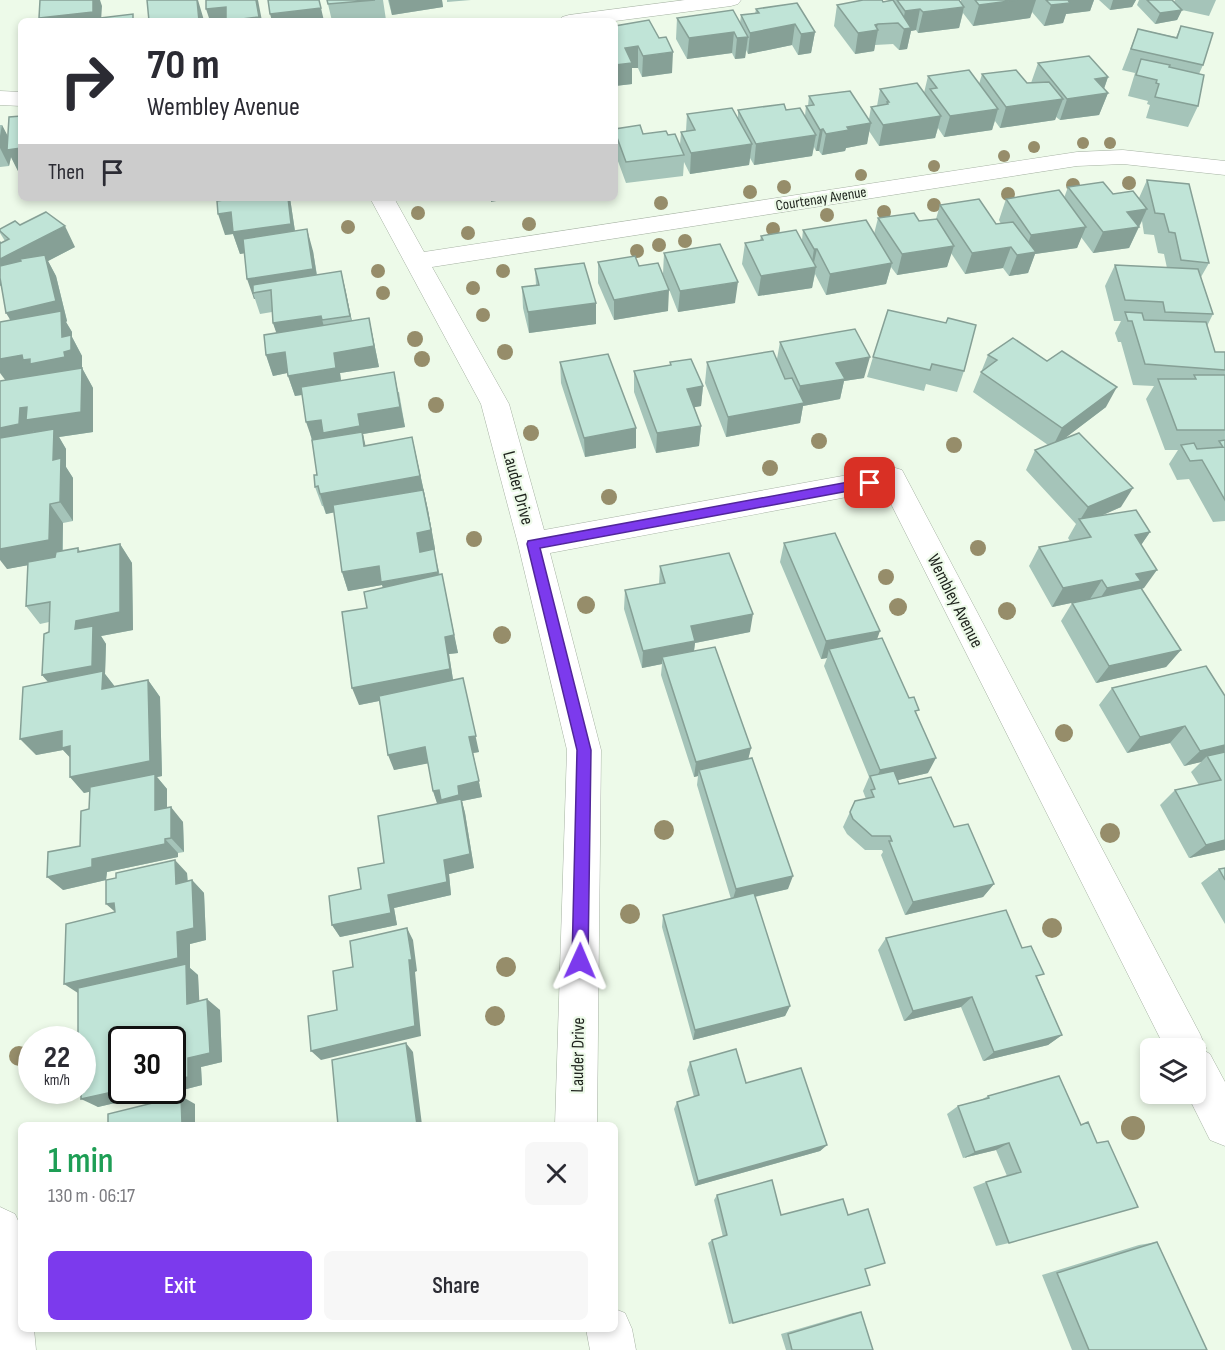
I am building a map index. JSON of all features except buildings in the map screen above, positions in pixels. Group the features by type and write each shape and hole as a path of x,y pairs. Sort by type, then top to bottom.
{"street":[{"path":"592,18 730,0"},
{"path":"0,98 18,99"},
{"name":"Courtenay Avenue","path":"417,261 1077,159 1123,157 1225,168"},
{"name":"Lauder Drive","path":"384,201 495,404 533,544 584,750 576,1122"},
{"name":"Wembley Avenue","path":"533,544 892,478 1181,1038"},
{"path":"1206,1088 1225,1125"},
{"path":"0,1229 14,1350"},
{"path":"610,1332 613,1350"}],"route":[{"path":"580,961 584,750 533,544 870,483"}]}
